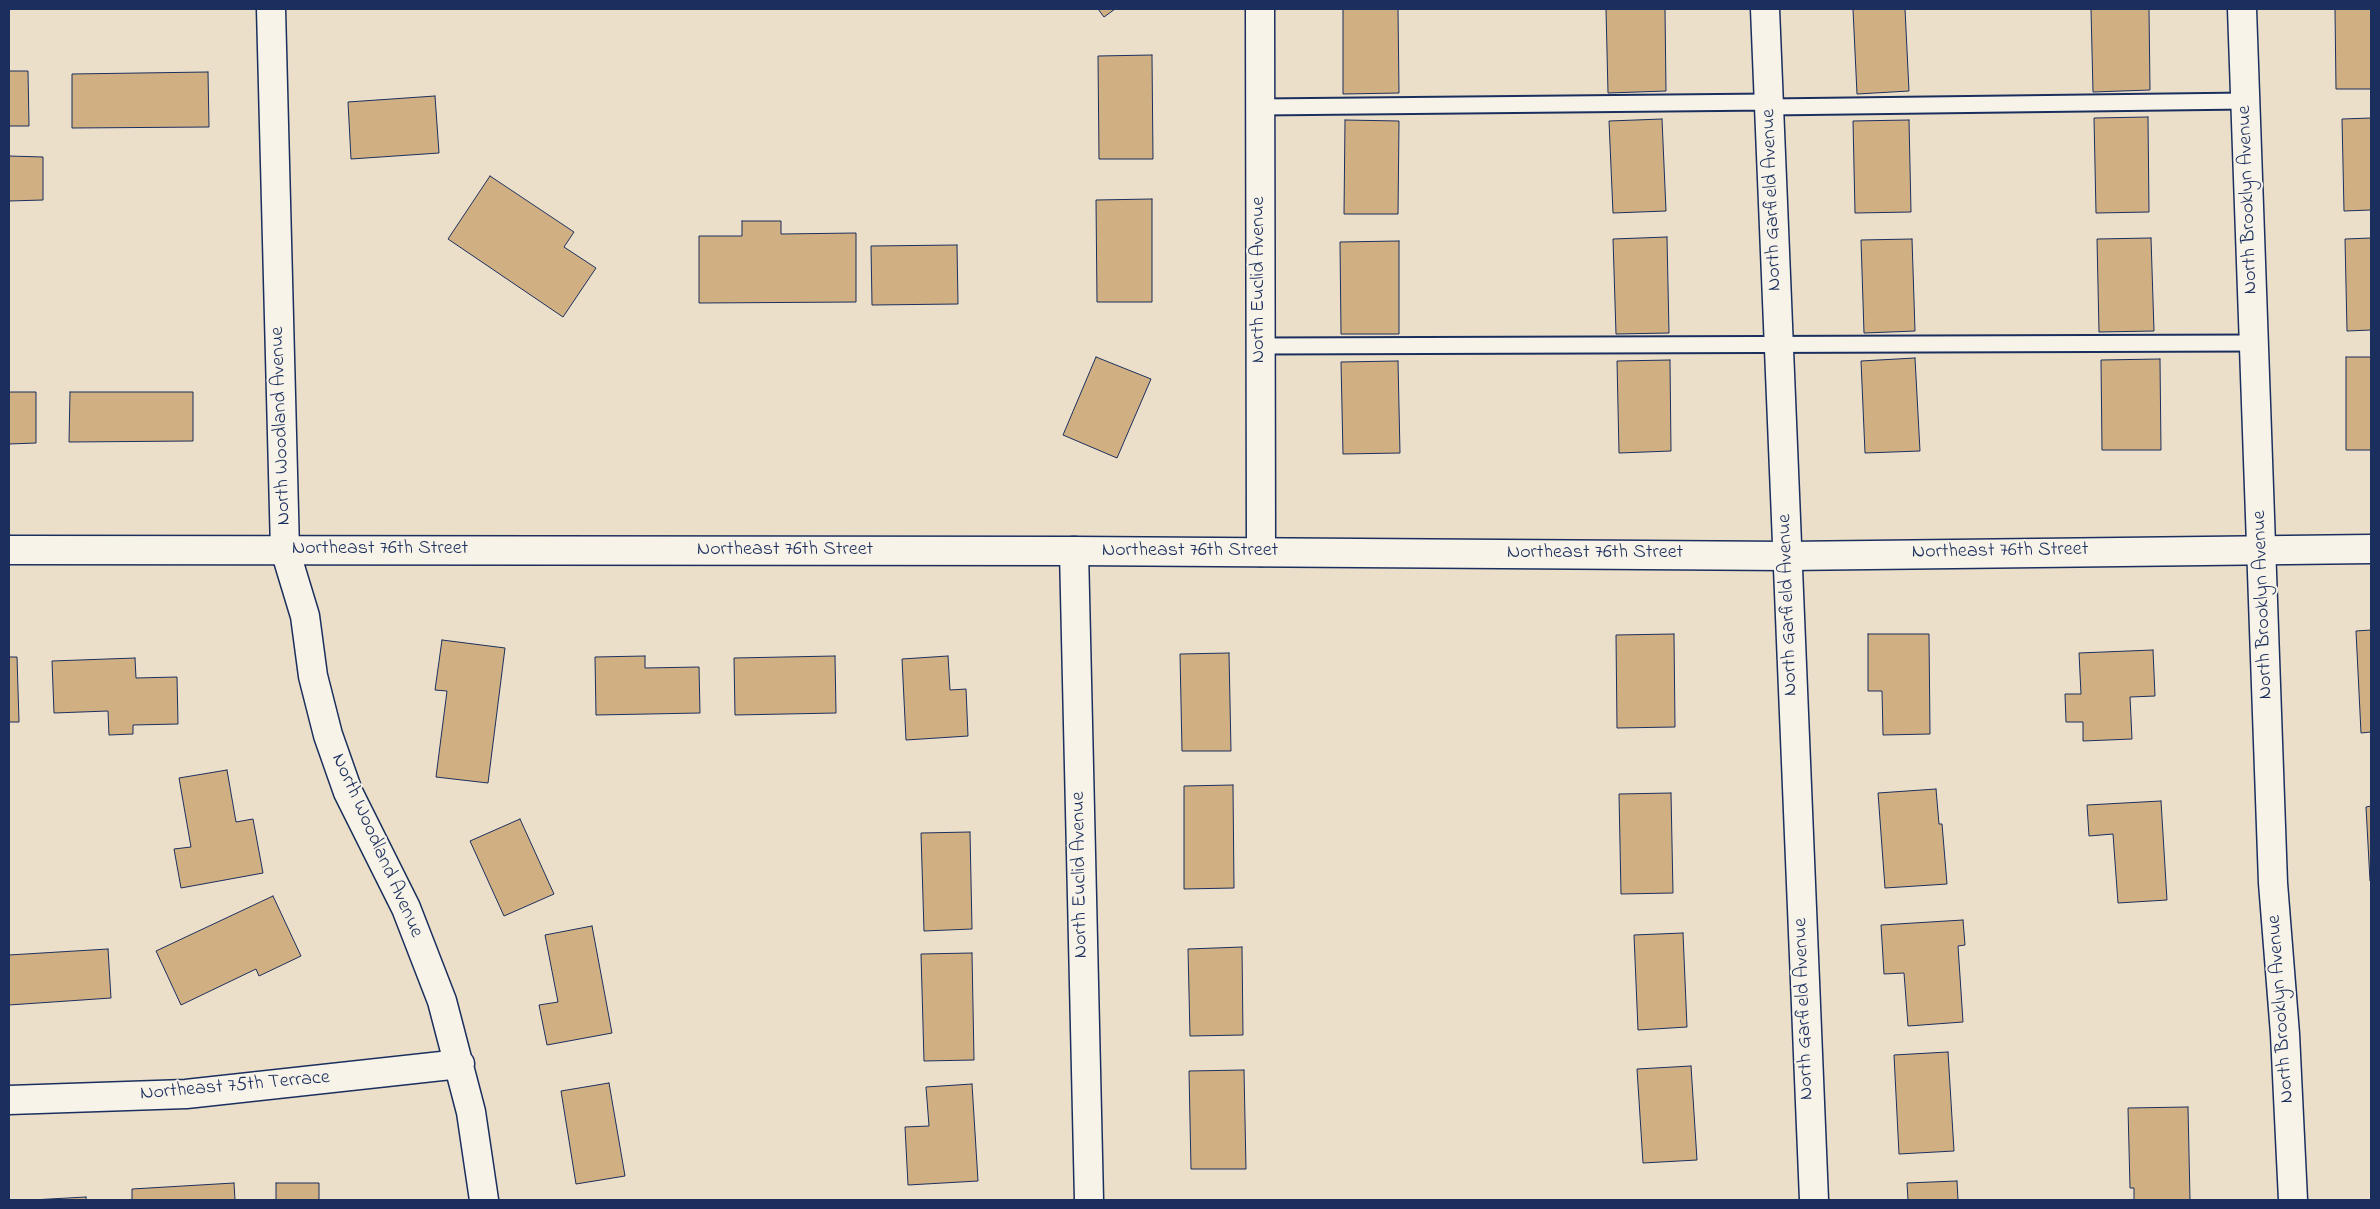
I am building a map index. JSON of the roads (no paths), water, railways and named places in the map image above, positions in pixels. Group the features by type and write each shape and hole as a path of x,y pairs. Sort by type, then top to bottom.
{"street":[{"name":"North Woodland Avenue","path":"271,9 285,550 304,616 313,676 328,735 348,792 406,908 442,1001 471,1112 484,1200"},
{"name":"North Euclid Avenue","path":"1260,9 1261,552"},
{"name":"North Garfield Avenue","path":"1765,9 1814,1200"},
{"name":"North Brooklyn Avenue","path":"2242,9 2273,883 2286,1034 2293,1200"},
{"name":"Northeast 76th Street","path":"9,550 1074,551 1787,556 2371,549"},
{"name":"North Euclid Avenue","path":"1074,551 1089,1200"},
{"name":"Northeast 75th Terrace","path":"9,1100 186,1094 460,1064"}],"lane":[{"path":"1260,107 2246,101"},
{"path":"1260,346 2255,343"}]}
